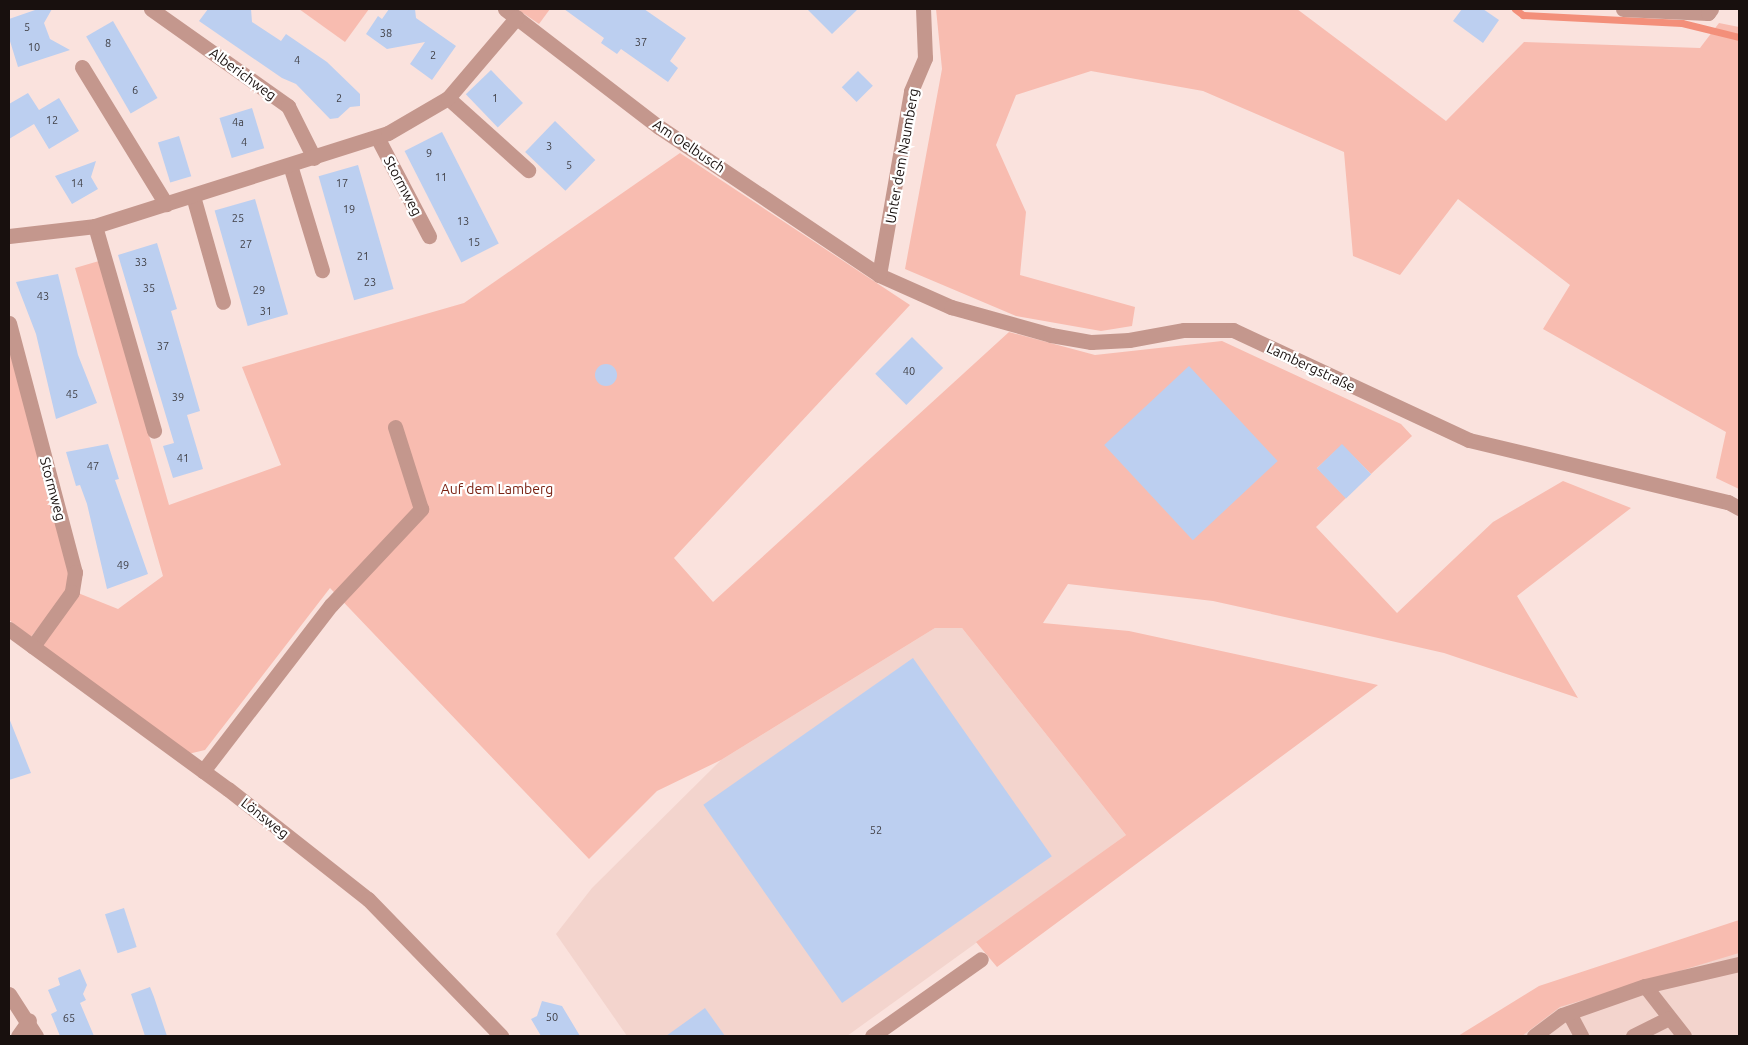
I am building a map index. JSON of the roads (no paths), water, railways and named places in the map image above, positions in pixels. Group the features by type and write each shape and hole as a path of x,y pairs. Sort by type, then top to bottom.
{"street":[{"name":"Alberichweg","path":"151,9 288,106 314,158"},
{"name":"Unter dem Naumberg","path":"879,274 911,91 925,58 923,9"},
{"path":"1623,9 1708,13 1711,9"},
{"path":"9,236 95,226 377,137 448,98 511,13"},
{"name":"Am Oelbusch","path":"511,13 659,127 879,274"},
{"path":"82,67 166,204"},
{"path":"448,98 528,170"},
{"name":"Stormweg","path":"377,137 429,236"},
{"path":"290,165 322,270"},
{"path":"193,196 223,302"},
{"path":"95,226 154,431"},
{"name":"Lambergstraße","path":"879,274 951,306 1051,335 1091,342 1129,340 1184,330 1233,330 1469,440 1728,502 1739,508"},
{"name":"Stormweg","path":"9,323 75,572 72,592 33,646"},
{"path":"203,771 332,605 421,509 395,427"},
{"name":"Lönsweg","path":"9,630 203,771 368,898 500,1034"},
{"path":"872,1036 981,959"},
{"path":"1534,1036 1569,1013 1645,986 1739,964"},
{"path":"1645,986 1684,1036"},
{"path":"9,994 29,1020 36,1036"},
{"path":"1569,1013 1581,1036"},
{"path":"1633,1036 1670,1018"},
{"path":"18,1036 29,1020"}],"waterway":[{"path":"1515,9 1523,15 1682,23 1739,37"}],"park label":[{"name":"Auf dem Lamberg","path":"497,489"}]}
